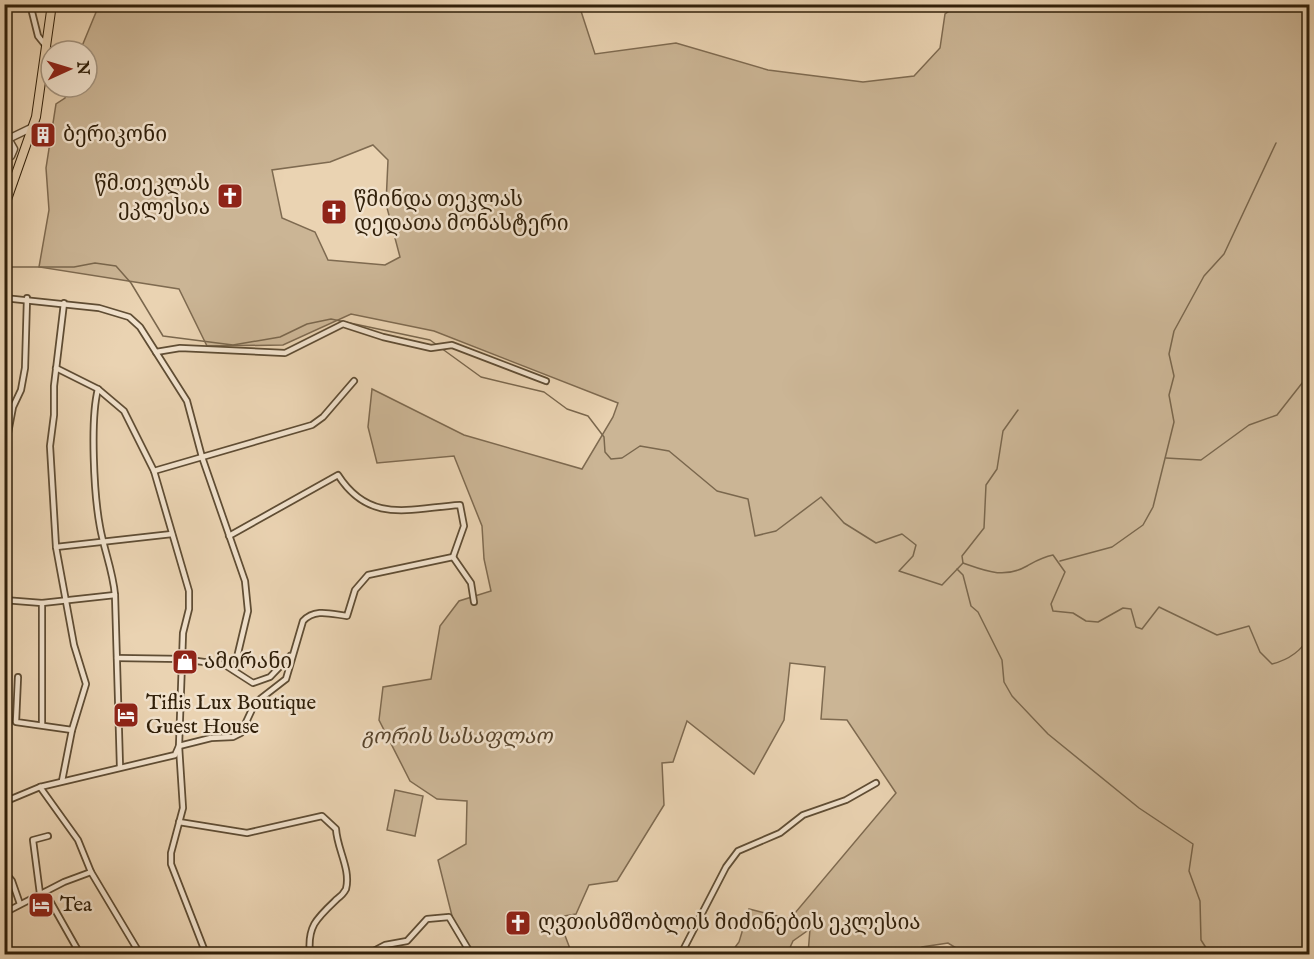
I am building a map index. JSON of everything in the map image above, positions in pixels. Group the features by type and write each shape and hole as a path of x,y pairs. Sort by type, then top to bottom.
{"main road":[{"path":"48,39 52,4"},
{"path":"4,208 33,127 40,99"}],"street":[{"path":"30,4 41,39"},
{"path":"4,141 33,127"},
{"path":"4,141 24,152"},
{"path":"5,158 12,154 12,144"},
{"path":"5,158 24,152"},
{"path":"4,171 13,183"},
{"path":"4,298 27,298 99,308 129,317 140,327 187,401 202,457 245,581 248,596 248,611 234,670"},
{"path":"4,454 13,407 21,390 25,368 27,298"},
{"path":"62,781 72,730 86,684 74,645 56,547 50,446 64,303"},
{"path":"156,352 180,348 285,352 343,324 431,348 452,345 546,381"},
{"path":"56,368 98,389 124,411 154,471 189,591 189,609 183,633 179,747 183,808 171,853 171,864 206,954"},
{"path":"154,471 312,425 323,417 354,381"},
{"path":"98,389 93,409 99,524 113,573 116,595 120,767"},
{"path":"229,536 338,475 355,497 376,508 393,511 460,505 464,526 453,557"},
{"path":"56,547 172,534"},
{"path":"453,557 471,583 474,602"},
{"path":"175,755 179,747 210,738 233,738 241,733 255,703 286,679 303,621 309,614 317,612 347,616 355,590 368,575 453,557"},
{"path":"4,600 42,603 64,598 116,595"},
{"path":"42,603 42,725"},
{"path":"117,658 183,659 225,665 247,681 258,683 270,677 291,656"},
{"path":"18,677 16,722 72,730"},
{"path":"4,802 40,787 175,755"},
{"path":"175,755 180,761"},
{"path":"681,954 726,867 738,851 780,833 803,815 846,800 876,783"},
{"path":"40,787 78,840 91,872 140,954"},
{"path":"179,822 247,833 322,816 336,829 337,842 348,875 345,891 318,917 309,933 310,954"},
{"path":"48,836 33,840 42,893 55,914 61,917 80,954"},
{"path":"4,871 12,881 20,904"},
{"path":"4,913 42,893 91,872"},
{"path":"368,954 385,945 407,941 427,919 449,917 471,954"}],"green space":[{"name":"გორის სასაფლაო","path":"99,5 579,5 595,54 676,43 768,70 863,82 914,76 940,48 945,14 958,5 1309,5 1309,954 966,954 948,943 922,947 921,954 808,954 810,929 793,941 787,954 730,954 739,942 749,909 790,919 896,793 847,720 821,719 825,667 790,663 784,720 754,774 687,721 673,762 662,763 664,805 617,881 589,885 576,914 558,917 572,954 472,954 453,920 438,860 466,844 467,801 437,799 410,781 379,720 383,687 431,679 440,626 459,601 491,591 484,559 482,526 454,456 377,463 368,427 372,389 464,435 582,469 613,417 618,403 434,331 351,314 283,345 207,346 179,289 39,267 49,210 46,168 56,104 64,99 99,99 99,39 85,39","holes":["373,145 388,160 386,204 400,257 385,265 328,260 315,232 282,218 272,170 330,162"]},
{"path":"395,790 423,796 415,836 387,830"}],"waterway":[{"path":"1060,561 1112,547 1143,525 1153,507 1174,422 1169,395 1174,376 1169,354 1174,331 1204,276 1224,254 1276,143"},
{"path":"4,267 74,267 95,263 116,266 131,283 163,336 233,345 280,337 307,324 331,319 430,340 437,345"},
{"path":"441,348 481,377 544,392 567,409 588,416 604,437 605,452 611,459 622,458 640,446 669,451 717,491 748,499 755,536 776,531 821,497 844,523 876,543 902,534 916,545 913,556 899,571 942,585 963,563 987,571 1003,573 1019,570 1053,555 1065,572 1051,604 1053,611 1073,613 1086,621 1098,622 1123,608 1131,609 1136,627 1142,629 1159,607 1217,635 1249,626 1260,652 1272,664 1294,654 1310,636"},
{"path":"1166,458 1201,460 1249,425 1277,415 1310,373"},
{"path":"963,563 962,556 984,528 986,485 997,469 1003,431 1018,410"},
{"path":"957,569 963,575 971,606 978,612 1002,660 1004,682 1012,696 1048,734 1139,808 1193,844 1189,871 1200,901 1201,940 1210,954"}],"place":[{"name":"ბერიკონი","path":"43,135"},
{"name":"წმ.თეკლას ეკლესია","path":"230,196"},
{"name":"წმინდა თეკლას დედათა მონასტერი","path":"334,212"},
{"name":"ამირანი","path":"185,662"},
{"name":"Tiflis Lux Boutique Guest House","path":"126,715"},
{"name":"Tea","path":"41,905"},
{"name":"ღვთისმშობლის მიძინების ეკლესია","path":"518,923"}]}
